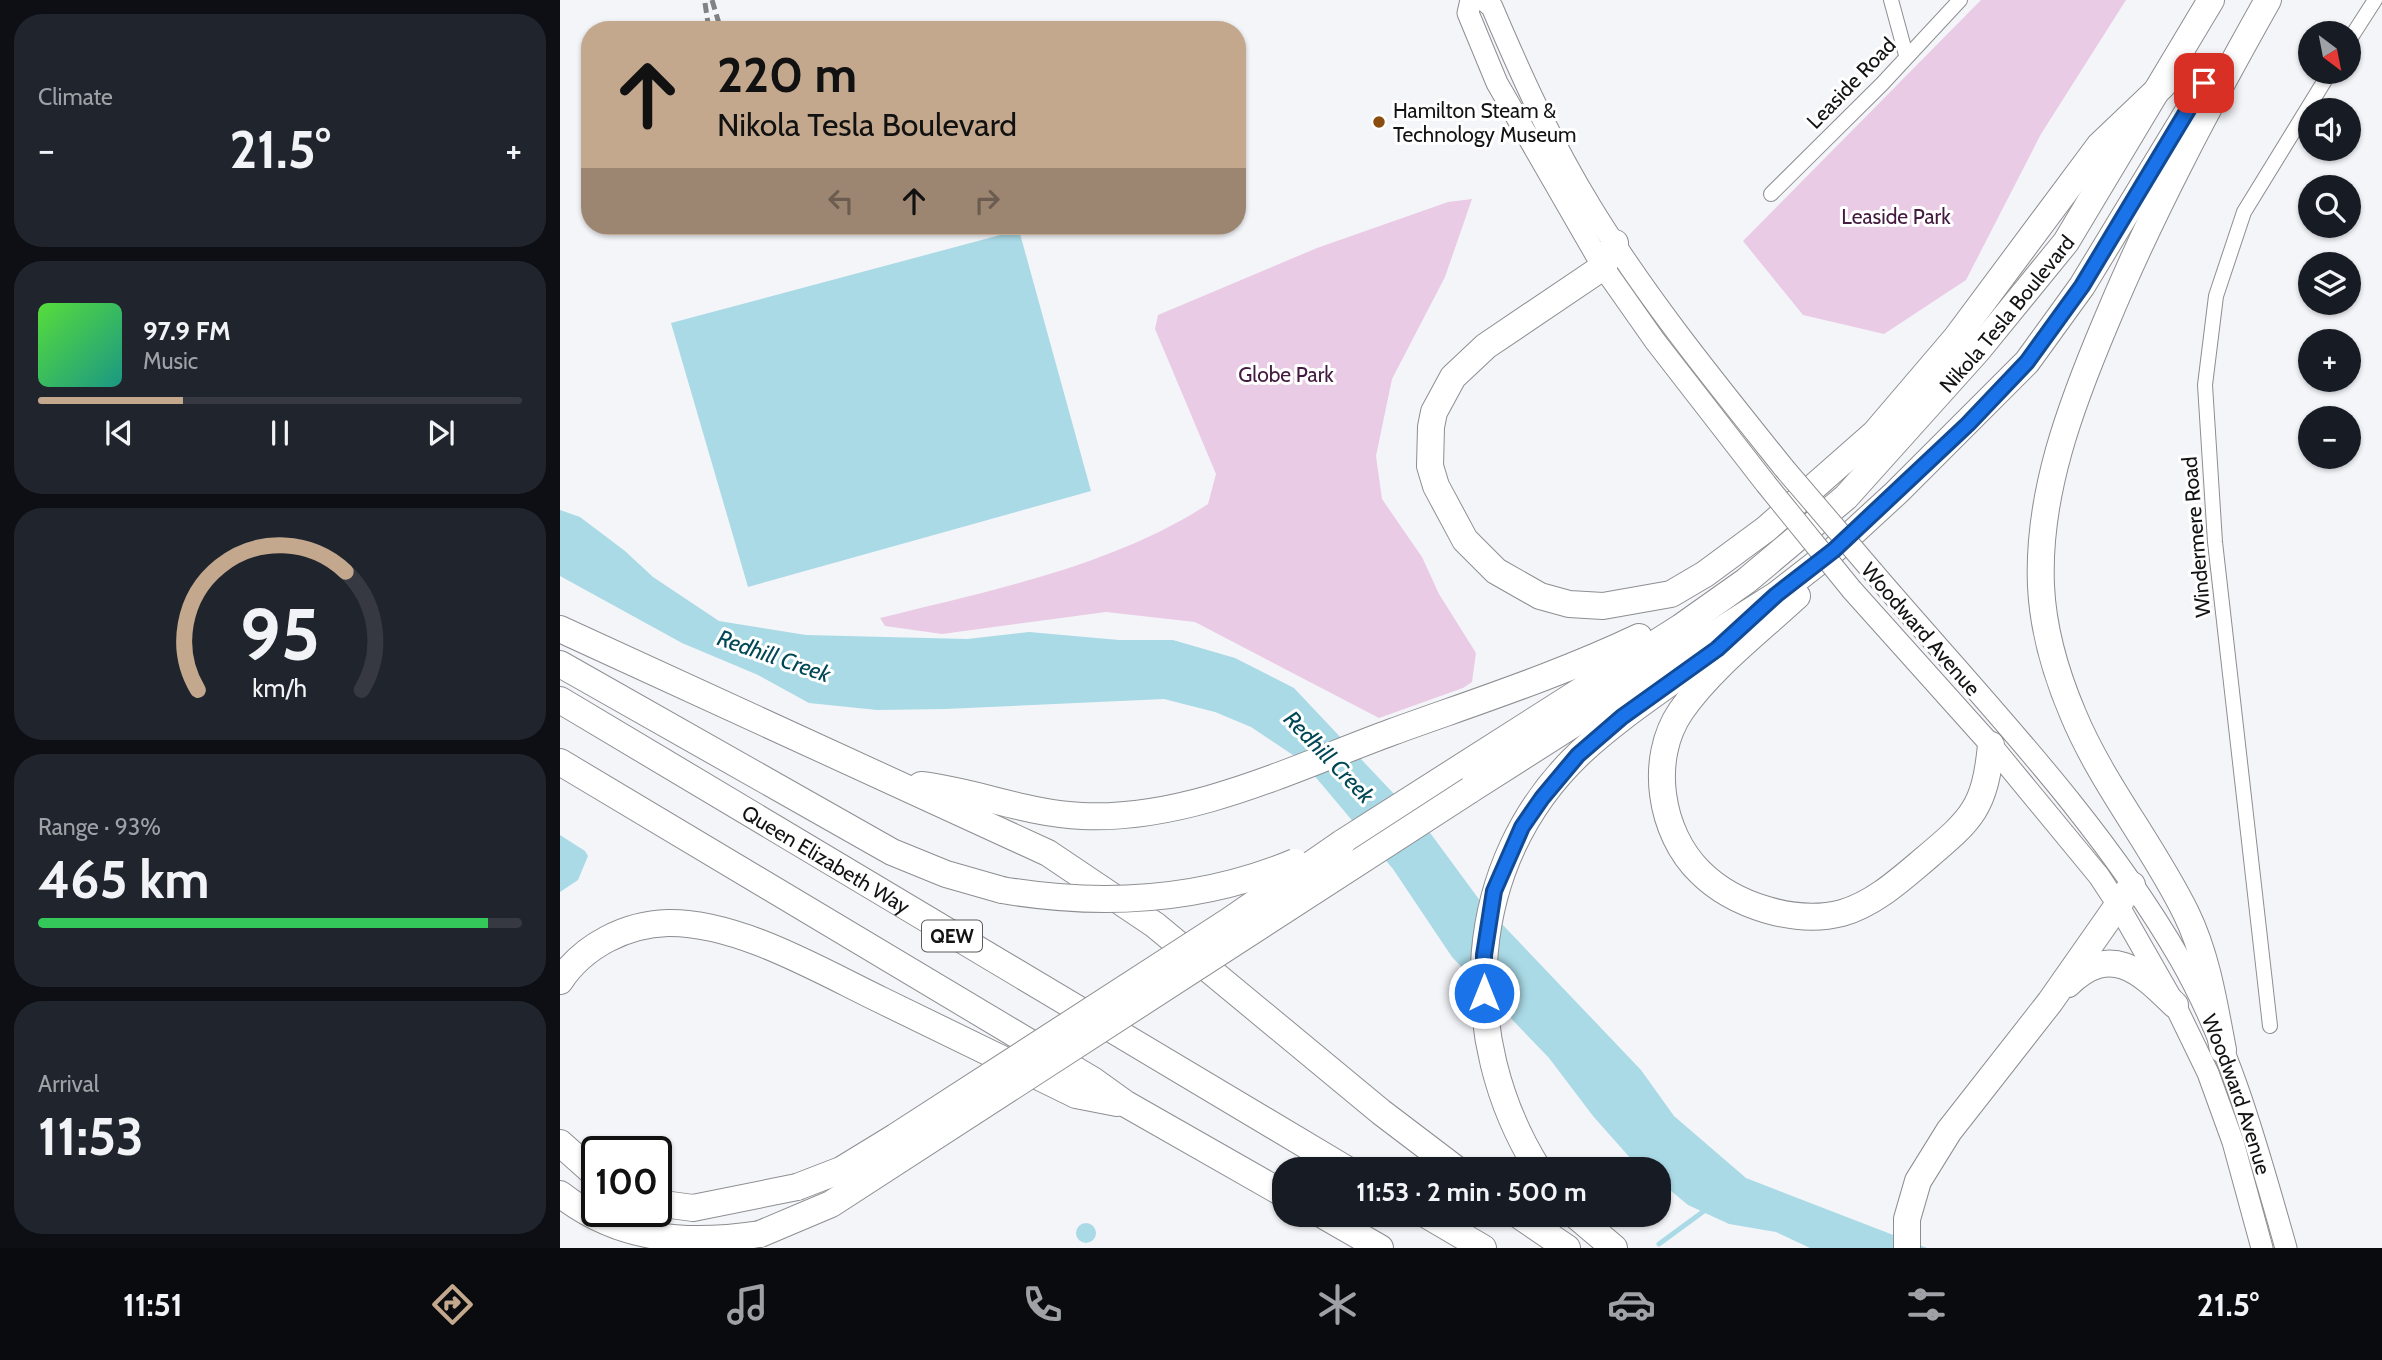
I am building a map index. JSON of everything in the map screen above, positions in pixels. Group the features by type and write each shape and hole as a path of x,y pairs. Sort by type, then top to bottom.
{"highway":[{"name":"Nikola Tesla Boulevard","path":"1746,581 1846,497 1978,350 2066,243 2163,85 2211,0"},
{"name":"Nikola Tesla Boulevard","path":"1776,595 1834,550 1968,424 2027,362 2082,286 2254,0"},
{"path":"2224,1050 2206,965 2188,919 2099,767 2065,695 2050,644 2042,601 2042,554 2049,491 2075,395 2137,249 2196,129 2268,0"},
{"path":"1609,255 1486,346 1453,377 1434,412 1430,466 1441,499 1465,540 1482,560 1512,581 1540,596 1569,604 1603,606 1671,594 1705,574 1766,529 1875,433 1956,338 2099,146 2163,85"},
{"path":"1968,424 1906,496 1727,661 1680,712 1661,768 1664,803 1678,844 1700,872 1725,890 1752,905 1793,916 1842,913 1870,901 1896,884 1965,825 1983,797 1991,745"},
{"path":"894,781 948,788 1082,817 1136,815 1263,780 1595,658 1663,626 1746,581"},
{"path":"672,1205 693,1208 797,1187 841,1170 1229,921 1342,843 1681,627 1746,581"},
{"path":"560,1194 610,1223 662,1239 715,1241 760,1234 831,1204 1776,595"},
{"path":"1531,1157 1499,1090 1490,1054 1484,1011 1484,955 1494,891 1507,858 1522,827 1578,755 1622,717 1717,649 1776,595"},
{"path":"560,629 1048,853 1155,925 1381,1112 1440,1157"},
{"path":"560,664 892,852 946,874 1002,890 1046,898 1104,899 1146,899 1195,893 1256,878 1342,843"},
{"name":"Queen Elizabeth Way","path":"560,700 1326,1157"},
{"name":"QEW","path":"560,762 1094,1081 1126,1104 1272,1187"},
{"path":"1907,1248 1907,1219 1918,1181 1949,1131 2050,1002 2125,895"},
{"path":"560,981 584,953 622,932 669,923 706,926 793,958 1076,1095 1126,1104"},
{"path":"2050,1002 2077,975 2092,967 2121,965 2135,968 2175,1005"},
{"path":"560,1143 581,1162"},
{"path":"1344,1227 1380,1248"},
{"path":"1447,1227 1483,1248"},
{"path":"1536,1227 1567,1248"},
{"path":"1589,1227 1614,1248"}],"main road":[{"name":"Woodward Avenue","path":"1471,0 1468,13 1497,83 1609,255 1784,468 2074,807 2125,895 2207,1073 2233,1142 2262,1248"},
{"name":"Woodward Avenue","path":"1484,0 1492,7 1609,255 1655,341 1852,590 1991,745 2099,876 2125,895 2180,960 2224,1050 2286,1248"}],"street":[{"path":"1891,0 1906,55"},
{"name":"Leaside Road","path":"1770,194 1882,84 1906,55 1960,0"},
{"path":"2361,22 2375,0"},
{"name":"Windermere Road","path":"2270,1026 2215,542 2205,385 2216,296 2244,212 2323,84"}],"green space":[{"name":"Leaside Park","path":"1981,0 2126,0 2041,134 1966,280 1884,334 1803,315 1743,241"},
{"name":"Globe Park","path":"1472,199 1445,277 1392,379 1376,456 1382,499 1422,557 1439,594 1476,653 1472,682 1463,688 1379,718 1195,622 1106,612 942,634 885,626 880,618 1006,586 1091,560 1171,526 1208,504 1216,474 1155,329 1158,315 1317,248 1448,202"}],"water":[{"path":"1000,235 1020,235 1091,491 748,587 671,323"},
{"name":"Redhill Creek","path":"560,510 580,517 625,551 653,577 719,621 806,635 967,639 1029,632 1119,640 1173,640 1235,658 1294,688 1428,830 1481,902 1641,1070 1674,1116 1746,1178 1927,1248 1810,1248 1776,1232 1729,1224 1688,1205 1671,1191 1671,1157 1629,1157 1593,1116 1549,1058 1452,957 1393,869 1302,761 1251,727 1215,712 1164,699 877,710 809,703 758,675 682,643 560,576"},
{"path":"560,835 585,851 588,856 578,880 560,892"},
{"path":"1086,1223 1093,1226 1096,1233 1093,1240 1086,1243 1079,1240 1076,1233 1079,1226"}],"waterway":[{"path":"1659,1244 1704,1211"}],"railway":[{"path":"712,0 718,21"},
{"path":"705,3 708,21"}],"place":[{"name":"Hamilton Steam & Technology Museum","path":"1379,122"}],"route":[{"path":"1484,993 1484,955 1494,891 1522,827 1542,798 1578,755 1622,717 1717,649 1776,595 1834,550 1968,424 2027,362 2082,286 2204,83"}]}
